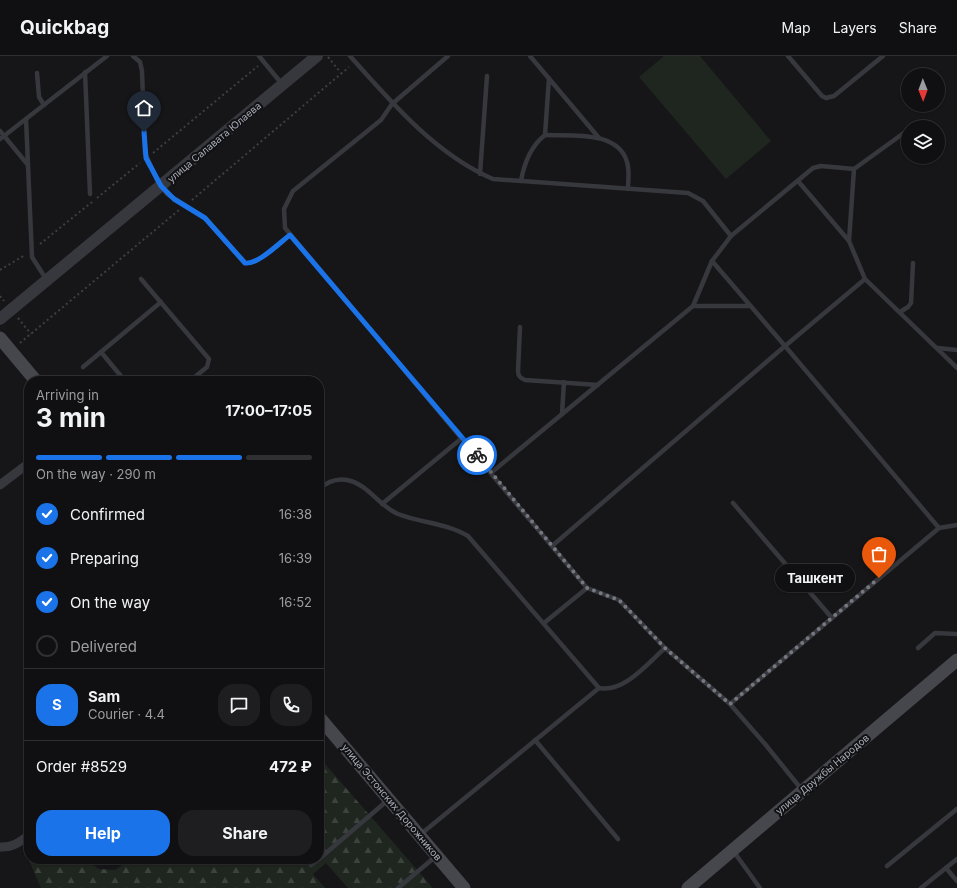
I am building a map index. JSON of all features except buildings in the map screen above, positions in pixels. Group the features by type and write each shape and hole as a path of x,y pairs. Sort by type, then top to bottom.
{"main road":[{"path":"0,338 32,376"},
{"name":"улица Дружбы Народов","path":"688,888 957,660"},
{"name":"улица Эстонских Дорожников","path":"324,722 464,888"}],"street":[{"name":"улица Салавата Юлаева","path":"0,319 317,56"},
{"path":"0,485 24,467"},
{"path":"0,847 5,848 19,843 24,839"}],"lane":[{"path":"2,138 107,56"},
{"path":"350,56 392,104 436,144 480,174 493,179 688,193 697,196 709,207 731,236"},
{"path":"448,56 392,104 381,120 293,191 287,201 283,217 285,228 492,472 587,588 619,600 665,648 730,704 766,744 802,790"},
{"path":"530,56 599,138"},
{"path":"788,56 822,96 826,98 834,96 883,56"},
{"path":"137,57 142,71 146,158 161,186 174,199 205,218 245,263 251,264 290,235"},
{"path":"261,58 283,85"},
{"path":"85,72 90,194"},
{"path":"37,73 39,97 44,105"},
{"path":"480,174 487,76"},
{"path":"545,135 549,78"},
{"path":"26,119 31,251 34,263 47,280"},
{"path":"0,131 2,138 28,164"},
{"path":"521,181 526,159 539,140 545,135 599,138 611,142 627,160 629,168 628,189"},
{"path":"492,472 692,306 712,261 731,236 813,168 821,166 854,169 901,135"},
{"path":"849,241 854,169"},
{"path":"798,181 849,241 865,279 957,368"},
{"path":"712,261 939,528"},
{"path":"900,312 911,303 913,263"},
{"path":"141,279 209,359 207,367 196,376"},
{"path":"552,546 865,279"},
{"path":"83,367 161,302"},
{"path":"692,306 750,306"},
{"path":"520,327 518,376 525,380 598,385"},
{"path":"938,348 957,350"},
{"path":"101,352 120,376"},
{"path":"562,414 564,382"},
{"path":"382,504 462,438"},
{"path":"324,485 337,479 348,480 365,488 382,504 398,514 457,529 468,536 599,688 605,689 624,683 665,648"},
{"path":"733,503 832,618"},
{"path":"730,704 939,528 957,526"},
{"path":"544,623 587,588"},
{"path":"918,648 935,633 957,634"},
{"path":"419,835 599,688"},
{"path":"535,740 618,839"},
{"path":"324,855 389,800"},
{"path":"887,866 957,809"},
{"path":"732,850 760,888"},
{"path":"398,888 436,855"},
{"path":"922,888 957,859"},
{"path":"946,868 957,881"}],"path":[{"path":"327,56 341,73"},
{"path":"0,270 31,251 146,158 261,58"}],"green space":[{"path":"664,56 700,56 771,141 726,179 639,77"},
{"path":"324,763 433,888 348,888 326,863 313,874 325,888 41,888 31,864 92,864 99,869 115,870 124,864 324,864"}],"way so far":[{"path":"477,455 587,588 619,600 665,648 730,704 879,578"}],"place":[{"name":"Ташкент","path":"879,578"}],"route":[{"path":"144,132 146,158 158,182 167,194 205,218 245,263 251,264 290,235 477,455"}]}
